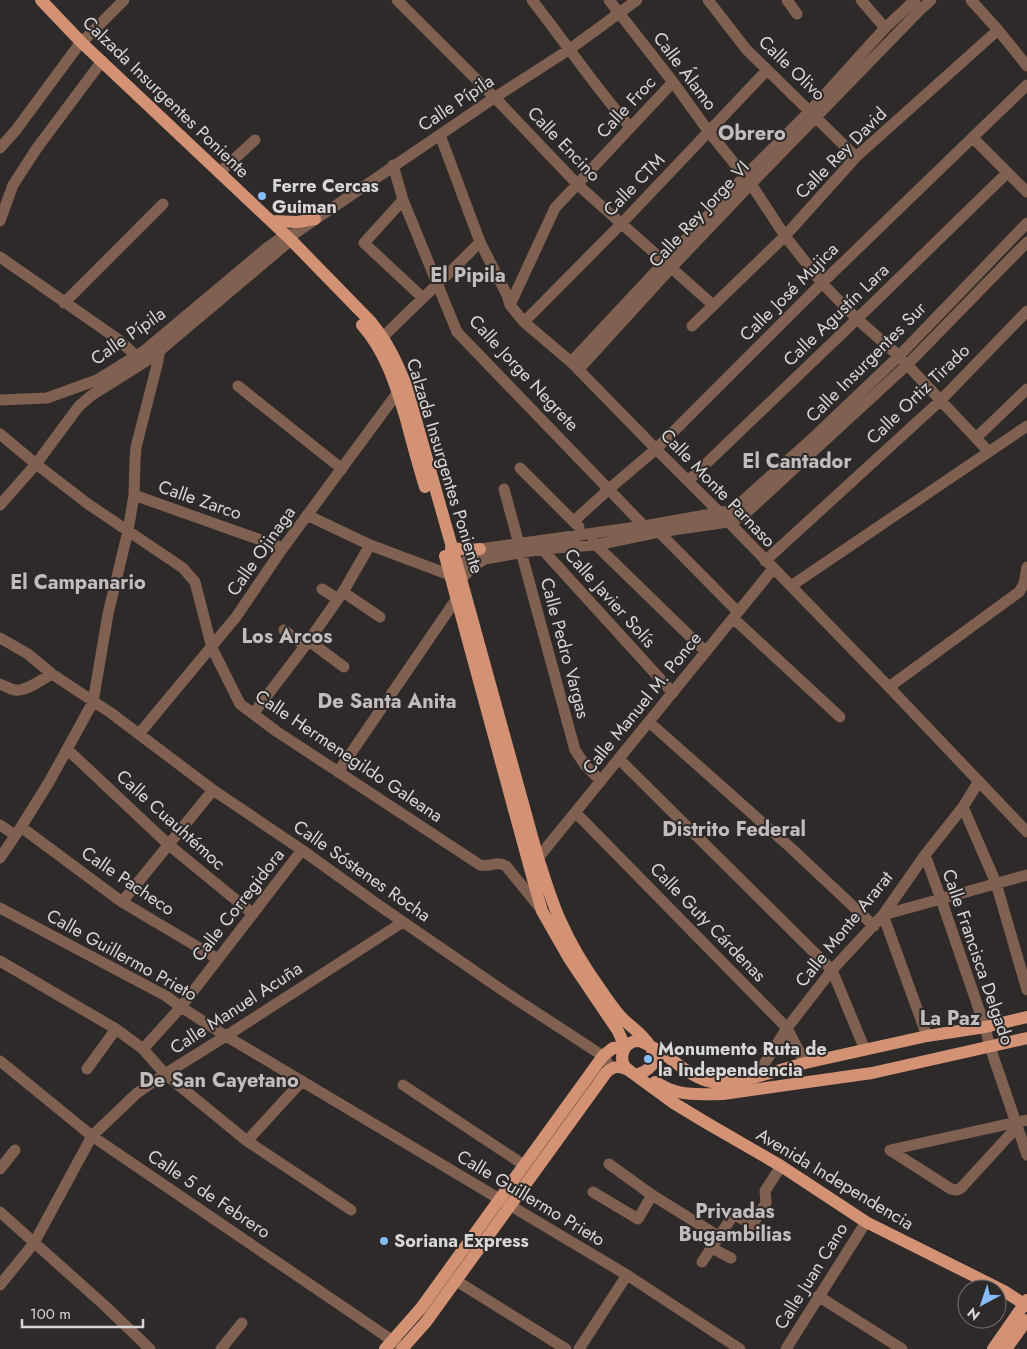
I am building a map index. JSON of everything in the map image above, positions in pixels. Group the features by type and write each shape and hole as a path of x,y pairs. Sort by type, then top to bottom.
{"main road":[{"name":"Calzada Insurgentes Poniente","path":"30,0 80,44 250,206 287,238"},
{"name":"Calzada Insurgentes Poniente","path":"41,0 80,44"},
{"name":"Calzada Insurgentes Poniente","path":"101,64 220,172 250,206 271,221 287,238 343,299 370,333 402,388 451,548 456,582 542,911 574,957 626,1047"},
{"path":"271,221 298,222 315,219"},
{"name":"Calzada Insurgentes Poniente","path":"343,299 371,322 383,337 395,358 456,582 538,858 574,957 621,1016 648,1045"},
{"path":"451,548 480,549"},
{"path":"648,1045 653,1052 654,1059 646,1072 634,1073 625,1067 622,1061 622,1053 626,1047 630,1043 643,1042 664,1052 701,1079 714,1083 756,1077 927,1036 985,1027 1027,1017"},
{"path":"397,1347 421,1308 492,1210 505,1201 611,1068 623,1068 671,1090 702,1094 723,1094 872,1074 1027,1038"},
{"path":"397,1347 426,1322 505,1201 524,1165 603,1056 613,1048 626,1047"},
{"name":"Avenida Independencia","path":"634,1073 672,1102 781,1166 866,1222 1026,1303"},
{"path":"993,1349 1026,1303"},
{"path":"1006,1349 1027,1320"}],"street":[{"path":"0,148 16,130 80,44 124,0"},
{"name":"Calle Encino","path":"397,0 578,185 713,305"},
{"path":"532,0 609,103 630,127"},
{"name":"Calle Álamo","path":"609,0 673,82 708,132 748,180 785,236 822,283 857,320 899,356 988,452"},
{"name":"Calle Pípila","path":"0,400 47,398 97,380 144,351 287,238 393,165 570,49 618,12 637,0"},
{"name":"Calle Olivo","path":"708,0 746,49 856,157"},
{"path":"786,0 797,14"},
{"path":"861,0 886,28"},
{"name":"Calle Rey Jorge VI","path":"813,114 886,28 915,0"},
{"name":"Calle Rey Jorge VI","path":"575,366 748,180 931,0"},
{"path":"971,0 1027,66"},
{"name":"Calle Rey David","path":"692,326 785,236 856,157 998,30"},
{"path":"0,220 14,185 42,140 101,64"},
{"name":"Calle CTM","path":"524,322 621,224 767,70"},
{"name":"Calle Froc","path":"510,306 555,208 673,82"},
{"name":"Calle José Mujica","path":"574,521 656,449 822,283 1027,85"},
{"name":"Calle Monte Parnaso","path":"440,135 480,242 507,295 510,306 524,322 575,366 719,512 1027,832"},
{"path":"973,138 1027,192"},
{"path":"220,172 256,140"},
{"name":"Calle Jorge Negrete","path":"393,165 403,200 458,332 644,526"},
{"name":"Calle Agustín Lara","path":"688,481 857,320 1007,173"},
{"path":"403,200 364,243 423,298"},
{"path":"64,303 163,204"},
{"name":"Calle Insurgentes Sur","path":"520,549 585,534 728,511 737,506 816,436 899,356 1027,223"},
{"name":"Calle Pípila","path":"0,505 36,464 79,406 92,395 141,365 161,350 287,238"},
{"path":"383,337 480,242"},
{"path":"338,772 456,582 480,549 542,549 596,545 659,532 737,520 907,365 1027,242"},
{"path":"0,257 119,340 136,356"},
{"name":"Calle Ortiz Tirado","path":"769,565 940,401 1027,311"},
{"path":"0,858 68,750 93,702 108,614 128,531 134,495 136,447 161,350 163,335"},
{"path":"238,386 342,469"},
{"name":"Calle Ojinaga","path":"139,734 236,617 283,548 402,388"},
{"path":"976,438 1027,389"},
{"path":"65,391 73,393 78,397 80,400 79,406"},
{"path":"791,586 1027,426"},
{"name":"Calle Hermenegildo Galeana","path":"0,434 88,504 183,568 195,582 212,648 240,704 338,772 480,865 486,866 496,863 506,866 542,911"},
{"path":"520,468 706,652"},
{"name":"Calle Pedro Vargas","path":"504,489 575,750 584,765 601,781"},
{"name":"Calle Zarco","path":"134,495 283,548"},
{"path":"307,515 370,545 456,582"},
{"path":"659,532 735,615 840,717"},
{"path":"253,714 340,596 370,545"},
{"path":"456,582 475,565 485,559 520,549"},
{"name":"Calle Javier Solís","path":"542,549 673,693"},
{"name":"Calle Manuel M. Ponce","path":"538,858 706,652 735,615 769,565"},
{"path":"889,687 1026,587 1027,567"},
{"path":"322,589 340,596 380,617"},
{"path":"284,630 344,667"},
{"name":"Calle Sóstenes Rocha","path":"0,638 28,654 52,674 111,713 213,790 302,850 403,922 603,1056 611,1068"},
{"path":"0,684 21,690 52,674"},
{"path":"649,722 791,848 874,926"},
{"name":"Calle Cuauhtémoc","path":"68,750 169,845 254,914"},
{"path":"619,759 832,970 866,1050"},
{"name":"Calle Monte Ararat","path":"756,1077 787,1028 832,970 883,915 925,855 963,807 979,781"},
{"path":"122,902 213,790"},
{"path":"963,807 996,883 1027,990"},
{"name":"Calle Guty Cárdenas","path":"576,813 787,1028 805,1064"},
{"name":"Calle Pacheco","path":"0,825 18,831 122,902 218,959"},
{"name":"Calle Corregidora","path":"143,1049 181,1007 302,850"},
{"name":"Calle Francisca Delgado","path":"925,855 985,1027 990,1047 1020,1123 1027,1155"},
{"path":"927,1036 883,915 1027,875"},
{"name":"Calle Guillermo Prieto","path":"0,908 166,996 226,1036 627,1275 740,1349"},
{"name":"Calle Manuel Acuña","path":"0,1285 34,1243 92,1136 138,1094 165,1074 403,922"},
{"path":"0,961 116,1029 143,1049 165,1074 247,1141 351,1210"},
{"path":"86,1069 116,1029"},
{"name":"Calle 5 de Febrero","path":"0,1061 92,1136 397,1347"},
{"path":"247,1141 302,1081"},
{"path":"403,1085 524,1165"},
{"path":"1020,1123 961,1188 956,1190 950,1189 890,1150 1020,1123"},
{"path":"0,1169 15,1150"},
{"path":"609,1164 652,1195 718,1236"},
{"path":"702,1262 734,1214 752,1224 766,1203 765,1191 781,1166"},
{"path":"593,1192 638,1219 652,1195"},
{"path":"0,1212 103,1304 150,1349"},
{"name":"Calle Juan Cano","path":"786,1349 866,1222"},
{"path":"711,1247 731,1258"},
{"path":"579,1349 627,1275"},
{"path":"455,1280 566,1349"},
{"path":"818,1296 902,1349"},
{"path":"221,1349 242,1323"}],"place":[{"name":"Ferre Cercas Guiman","path":"262,196"},
{"name":"Monumento Ruta de la Independencia","path":"648,1059"},
{"name":"Soriana Express","path":"384,1241"}],"district":[{"name":"Obrero","path":"752,133"},
{"name":"El Pipila","path":"468,275"},
{"name":"El Cantador","path":"797,461"},
{"name":"El Campanario","path":"78,582"},
{"name":"Los Arcos","path":"287,636"},
{"name":"De Santa Anita","path":"387,701"},
{"name":"Distrito Federal","path":"734,829"},
{"name":"La Paz","path":"950,1018"},
{"name":"De San Cayetano","path":"219,1080"},
{"name":"Privadas Bugambilias","path":"735,1222"}]}
